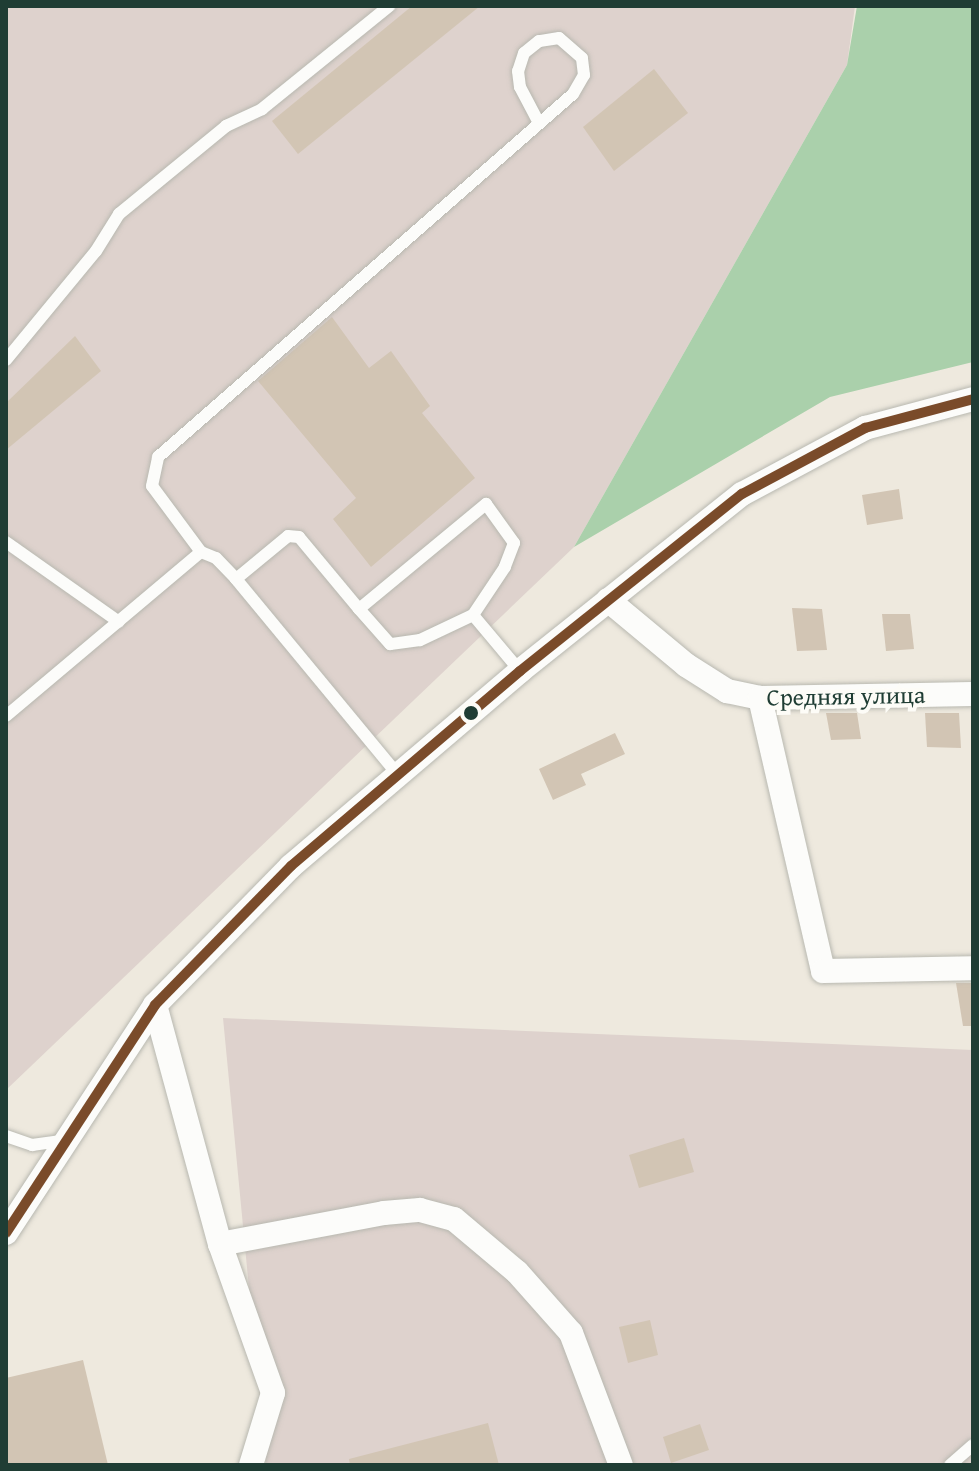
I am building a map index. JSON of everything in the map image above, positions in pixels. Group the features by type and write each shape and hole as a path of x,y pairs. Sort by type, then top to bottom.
{"street":[{"path":"6,1233 155,1005 291,866 520,671 742,494 807,455 865,428 973,399"},
{"name":"Средняя улица","path":"608,600 686,665 727,691 760,698 973,694"},
{"path":"760,698 823,971 973,968"},
{"path":"155,1005 220,1244 273,1393 251,1465"},
{"path":"220,1244 384,1213 420,1210 454,1219 517,1272 571,1333 621,1465"}],"lane":[{"path":"6,360 96,251 119,214 226,126 262,109 389,6"},
{"path":"398,775 236,579 216,558 201,552 152,486 158,457 573,94 584,75 582,58 559,38 539,41 524,53 518,71 520,87 539,123"},
{"path":"236,579 288,536 299,537 359,609 390,644 420,640 473,615 505,567 514,543 486,504 359,609"},
{"path":"6,542 119,622"},
{"path":"6,716 201,552"},
{"path":"473,615 520,671"},
{"path":"6,1136 32,1145 67,1140"},
{"path":"950,1465 973,1445"}],"shaded area":[{"path":"6,6 855,6 847,65 574,547 6,1090"},
{"path":"223,1018 973,1050 973,1465 266,1465"}],"green space":[{"path":"857,6 973,6 973,362 830,397 574,547 847,65"}],"building":[{"path":"412,6 480,6 298,154 272,121"},
{"path":"654,69 688,113 614,171 583,127"},
{"path":"332,317 369,368 391,351 430,406 422,413 475,478 371,567 333,519 356,498 258,381"},
{"path":"75,336 101,371 6,450 6,403"},
{"path":"899,489 903,519 867,525 862,495"},
{"path":"792,608 822,609 827,650 797,651"},
{"path":"882,614 910,614 914,649 886,651"},
{"path":"826,713 857,713 861,739 831,740"},
{"path":"925,713 959,713 961,748 927,747"},
{"path":"615,733 625,754 581,774 586,785 553,800 539,769"},
{"path":"956,983 973,983 973,1026 963,1026"},
{"path":"684,1138 694,1172 639,1188 629,1155"},
{"path":"650,1320 658,1355 628,1363 619,1327"},
{"path":"83,1360 108,1465 6,1465 6,1378"},
{"path":"488,1423 499,1465 350,1465 349,1459"},
{"path":"700,1424 709,1450 671,1463 663,1437"}],"transit line":[{"path":"6,1233 155,1005 291,866 520,671 742,494 865,428 973,399"}]}
